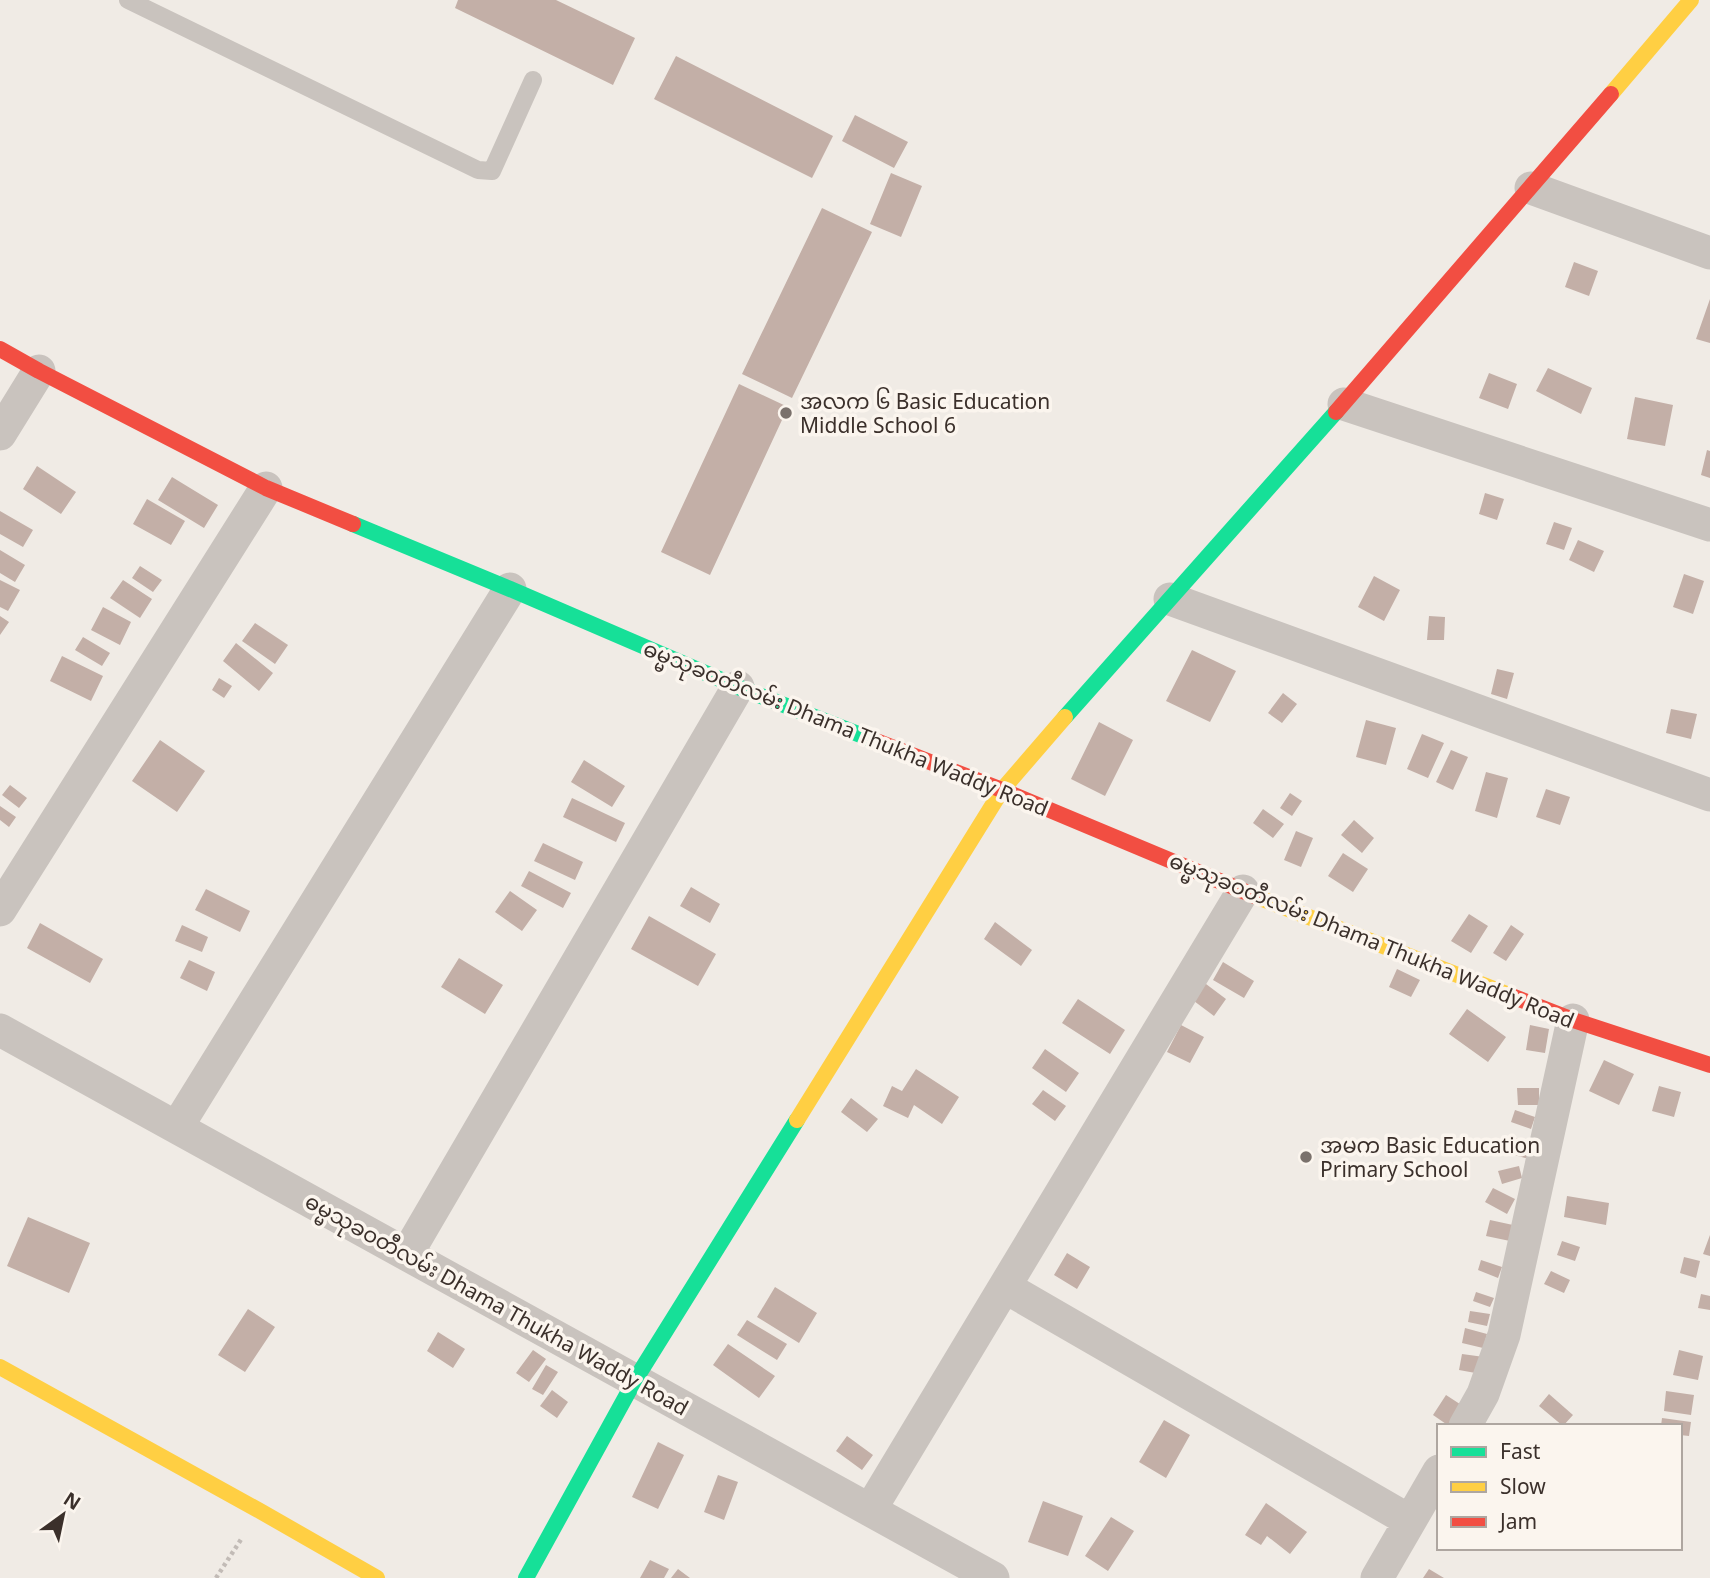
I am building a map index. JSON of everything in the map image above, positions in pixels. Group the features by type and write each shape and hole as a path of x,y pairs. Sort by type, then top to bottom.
{"street":[{"path":"526,1578 635,1380 1002,790 1344,404 1691,0"},
{"path":"1531,188 1710,253"},
{"name":"ဓမ္မသုခဝတီလမ်း Dhama Thukha Waddy Road","path":"0,349 266,488 738,687 1002,790 1243,891 1573,1020 1710,1065"},
{"path":"0,434 38,371"},
{"path":"1344,404 1710,525"},
{"path":"0,910 266,488"},
{"path":"177,1127 510,589"},
{"path":"1170,599 1710,795"},
{"path":"407,1254 738,687"},
{"path":"870,1510 1243,891"},
{"path":"1466,1424 1483,1394 1504,1335 1573,1020"},
{"name":"ဓမ္မသုခဝတီလမ်း Dhama Thukha Waddy Road","path":"0,1030 993,1578"},
{"path":"1005,1287 1410,1521"},
{"path":"0,1367 377,1578"},
{"path":"1377,1578 1437,1474"}],"lane":[{"path":"128,0 478,170 492,171 533,80"}],"path":[{"path":"216,1578 260,1511"}],"building":[{"path":"458,0 556,0 635,38 613,85 455,8"},
{"path":"676,56 833,136 812,178 654,99"},
{"path":"855,115 908,142 894,168 842,141"},
{"path":"891,173 922,186 901,237 870,224"},
{"path":"822,208 872,232 792,398 742,374"},
{"path":"1574,262 1598,271 1589,296 1565,287"},
{"path":"1710,299 1710,343 1696,339"},
{"path":"1548,368 1592,388 1581,414 1536,391"},
{"path":"1489,373 1517,384 1508,409 1479,398"},
{"path":"739,384 788,407 710,575 661,552"},
{"path":"1635,397 1673,405 1665,446 1627,439"},
{"path":"1707,450 1710,451 1710,478 1701,475"},
{"path":"37,466 76,492 61,514 23,489"},
{"path":"172,477 218,505 204,528 158,500"},
{"path":"1485,493 1504,499 1497,520 1479,514"},
{"path":"147,499 185,521 171,545 133,524"},
{"path":"0,511 33,530 23,547 0,534"},
{"path":"1554,522 1572,528 1564,550 1546,544"},
{"path":"1578,540 1604,551 1594,572 1569,560"},
{"path":"0,550 25,565 15,582 0,573"},
{"path":"140,566 162,580 153,592 132,578"},
{"path":"1684,574 1704,581 1693,614 1673,607"},
{"path":"1374,576 1400,590 1384,621 1358,607"},
{"path":"0,580 20,590 8,611 0,607"},
{"path":"123,580 152,599 140,618 110,598"},
{"path":"103,607 131,622 120,645 91,630"},
{"path":"0,616 9,622 0,635"},
{"path":"1429,616 1445,617 1444,640 1427,640"},
{"path":"255,623 288,645 275,664 242,641"},
{"path":"83,637 110,653 102,666 75,650"},
{"path":"236,643 273,673 259,691 223,661"},
{"path":"1192,650 1236,671 1210,722 1166,701"},
{"path":"62,656 103,676 91,701 50,681"},
{"path":"1497,669 1514,673 1507,699 1491,694"},
{"path":"219,678 232,686 224,698 212,690"},
{"path":"1283,693 1297,704 1282,723 1268,713"},
{"path":"1671,709 1697,714 1691,739 1666,733"},
{"path":"1366,720 1396,728 1386,765 1356,757"},
{"path":"1099,722 1133,740 1105,796 1071,779"},
{"path":"1422,734 1444,743 1428,778 1407,769"},
{"path":"160,740 205,771 177,812 132,781"},
{"path":"1451,750 1468,757 1453,790 1436,782"},
{"path":"584,760 625,786 612,807 571,782"},
{"path":"1486,772 1508,778 1497,818 1475,811"},
{"path":"10,785 27,798 19,808 2,795"},
{"path":"1546,789 1570,797 1560,825 1536,817"},
{"path":"1290,793 1302,801 1292,816 1280,808"},
{"path":"572,798 625,823 616,842 563,817"},
{"path":"0,806 16,817 9,827 0,820"},
{"path":"1263,809 1284,824 1273,838 1253,823"},
{"path":"1354,820 1374,838 1362,853 1341,835"},
{"path":"1296,831 1313,838 1301,867 1284,860"},
{"path":"543,843 583,862 575,880 534,861"},
{"path":"1343,853 1368,869 1353,892 1328,876"},
{"path":"529,871 571,893 563,908 521,886"},
{"path":"691,887 720,904 710,923 680,906"},
{"path":"206,889 250,911 240,932 195,910"},
{"path":"510,891 537,910 522,931 495,912"},
{"path":"1469,914 1488,926 1471,953 1451,941"},
{"path":"649,916 716,954 698,986 631,949"},
{"path":"995,922 1032,950 1021,966 984,939"},
{"path":"40,923 103,959 90,983 27,948"},
{"path":"182,925 208,937 202,952 175,941"},
{"path":"1511,925 1524,934 1506,961 1493,953"},
{"path":"459,958 503,985 485,1014 441,987"},
{"path":"189,960 215,972 207,991 180,978"},
{"path":"1223,962 1254,981 1244,998 1213,980"},
{"path":"1397,969 1420,980 1411,997 1389,987"},
{"path":"1202,981 1226,999 1214,1016 1190,998"},
{"path":"1078,999 1125,1030 1110,1054 1062,1023"},
{"path":"1467,1009 1506,1037 1488,1062 1449,1034"},
{"path":"1181,1025 1204,1037 1190,1063 1167,1052"},
{"path":"1530,1025 1549,1029 1545,1053 1526,1050"},
{"path":"1045,1049 1079,1073 1066,1092 1032,1068"},
{"path":"1604,1060 1634,1074 1619,1105 1589,1091"},
{"path":"916,1069 959,1097 942,1124 914,1105 908,1118 883,1106 892,1086 902,1091"},
{"path":"1659,1086 1681,1092 1674,1117 1652,1111"},
{"path":"1517,1088 1539,1088 1539,1105 1518,1105"},
{"path":"1043,1090 1066,1106 1055,1121 1032,1104"},
{"path":"851,1098 878,1119 867,1132 841,1112"},
{"path":"1515,1110 1535,1117 1531,1129 1511,1122"},
{"path":"1515,1138 1533,1142 1529,1159 1511,1154"},
{"path":"1519,1166 1522,1178 1502,1184 1498,1171"},
{"path":"1493,1188 1515,1199 1507,1214 1485,1202"},
{"path":"1567,1196 1609,1203 1606,1225 1564,1217"},
{"path":"28,1217 90,1243 69,1293 7,1266"},
{"path":"1490,1220 1513,1225 1510,1241 1486,1236"},
{"path":"1710,1235 1710,1256 1703,1254"},
{"path":"1562,1241 1580,1247 1575,1261 1557,1255"},
{"path":"1067,1253 1090,1267 1077,1289 1054,1275"},
{"path":"1684,1257 1700,1261 1696,1278 1680,1273"},
{"path":"1481,1260 1502,1267 1498,1278 1478,1270"},
{"path":"1551,1271 1570,1280 1564,1293 1544,1284"},
{"path":"775,1287 817,1313 799,1343 757,1317"},
{"path":"1476,1292 1494,1298 1490,1307 1473,1301"},
{"path":"1701,1294 1710,1296 1710,1310 1698,1308"},
{"path":"248,1309 275,1327 245,1372 218,1355"},
{"path":"1470,1311 1490,1314 1487,1326 1468,1322"},
{"path":"747,1320 787,1344 777,1360 737,1335"},
{"path":"1465,1328 1487,1334 1483,1348 1462,1343"},
{"path":"438,1332 465,1349 453,1368 427,1351"},
{"path":"728,1344 775,1376 759,1398 713,1365"},
{"path":"533,1350 546,1359 529,1382 516,1373"},
{"path":"1679,1350 1703,1356 1698,1380 1673,1375"},
{"path":"1462,1354 1484,1357 1481,1374 1459,1370"},
{"path":"546,1365 558,1372 543,1395 532,1389"},
{"path":"552,1390 568,1402 557,1418 540,1406"},
{"path":"1666,1391 1694,1395 1691,1415 1664,1411"},
{"path":"1549,1394 1573,1415 1565,1424 1561,1424 1539,1406"},
{"path":"1446,1395 1466,1408 1451,1424 1446,1424 1433,1415"},
{"path":"1662,1418 1691,1422 1689,1436 1682,1435 1682,1424 1661,1424"},
{"path":"1164,1420 1190,1435 1166,1478 1139,1462"},
{"path":"847,1436 873,1455 862,1470 836,1451"},
{"path":"658,1442 684,1455 658,1509 632,1497"},
{"path":"718,1475 738,1482 724,1520 704,1512"},
{"path":"1043,1501 1083,1516 1068,1556 1028,1542"},
{"path":"1266,1503 1307,1532 1290,1554 1267,1536 1261,1545 1245,1535"},
{"path":"1111,1517 1134,1531 1108,1571 1085,1556"},
{"path":"650,1560 669,1569 664,1578 640,1578"},
{"path":"678,1569 690,1578 671,1578"},
{"path":"1429,1569 1444,1578 1423,1578"}],"traffic: fast":[{"path":"1065,717 1336,412"},
{"path":"353,524 738,687 876,741"},
{"path":"526,1578 635,1380 797,1120"}],"traffic: slow":[{"path":"1611,94 1691,0"},
{"path":"797,1120 1002,790 1065,717"},
{"path":"1260,898 1509,995"},
{"path":"0,1367 377,1578"}],"traffic: jam":[{"path":"1336,412 1611,94"},
{"path":"0,349 266,488 353,524"},
{"path":"876,741 1002,790 1260,898"},
{"path":"1509,995 1573,1020 1710,1065"}],"place":[{"name":"အလက ၆ Basic Education Middle School 6","path":"786,413"},
{"name":"အမက Basic Education Primary School","path":"1306,1157"}]}
